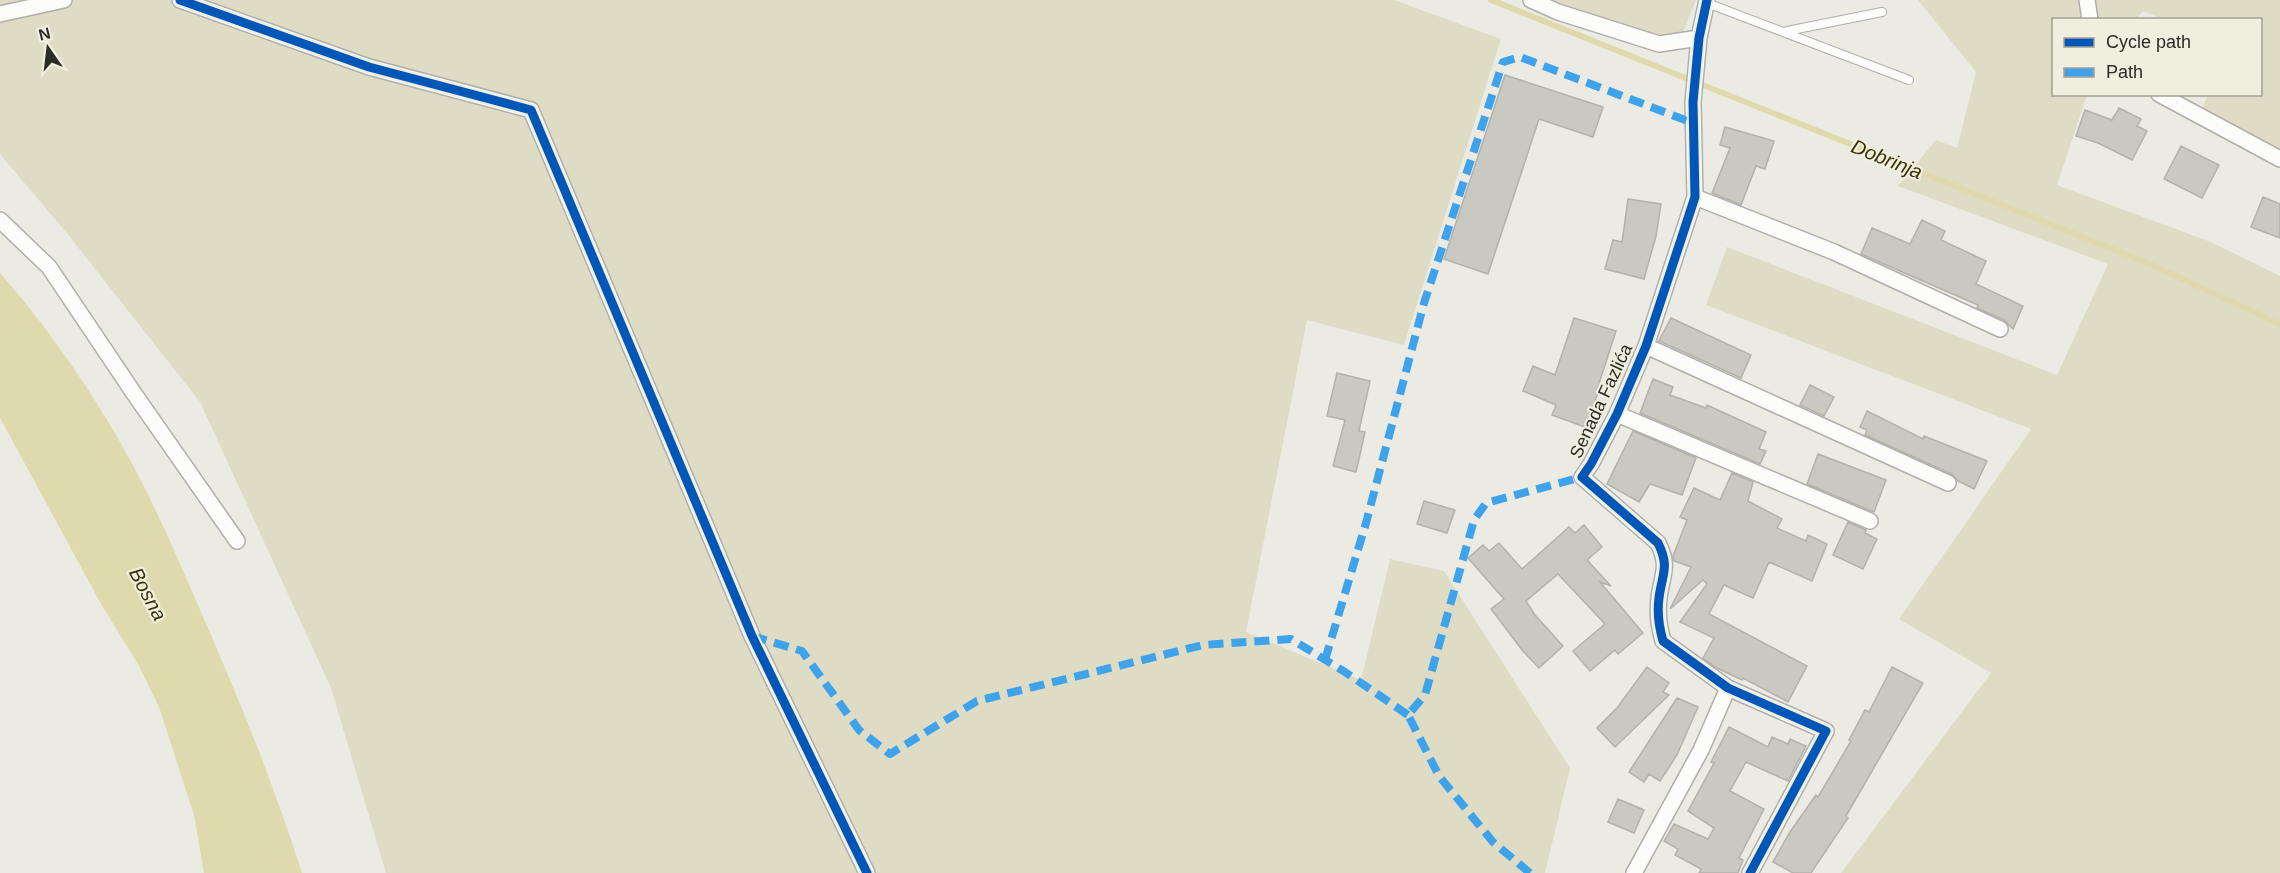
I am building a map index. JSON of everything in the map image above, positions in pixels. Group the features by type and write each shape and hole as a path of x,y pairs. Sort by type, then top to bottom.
{"street":[{"path":"0,14 64,0"},
{"path":"180,0 369,67 531,110 752,636 867,873"},
{"path":"1531,0 1558,12 1659,44 1699,38"},
{"path":"2087,0 2090,18"},
{"name":"Senada Fazlića","path":"1707,1 1699,38 1693,102 1695,197 1646,346 1617,414 1582,477 1658,543 1664,555 1666,568 1659,597 1658,616 1663,641 1728,688 1826,731 1750,873"},
{"path":"2163,96 2280,159"},
{"path":"1695,197 1834,252 2000,329"},
{"path":"0,220 50,267 133,392 237,541"},
{"name":"Senada Fazlića","path":"1646,346 1948,483"},
{"name":"Senada Fazlića","path":"1617,414 1870,521"},
{"path":"1634,873 1701,750 1728,688"}],"lane":[{"path":"1707,1 1909,80"},
{"path":"1785,32 1882,12"}],"shaded area":[{"path":"0,0 1394,0 1501,39 1404,345 1307,320 1246,632 1361,680 1390,559 1444,571 1570,768 1545,873 386,873 331,688 200,402 70,237 0,154"},
{"path":"1539,0 1696,0 1677,47"},
{"path":"1918,0 2280,0 2280,153 2199,116 2208,96 2262,96 2262,18 2160,18 2143,11 2137,18 2052,18 2052,96 2087,96 2057,185 2211,242 2280,276 2280,873 1841,873 1991,673 1899,619 2031,429 1706,305 1727,247 2057,375 2108,264 1898,186 1936,140 1957,148 1976,72"}],"water":[{"name":"Bosna","path":"0,273 66,357 106,418 141,480 239,700 302,873 204,873 194,815 159,707 139,666 101,604 0,418"}],"building":[{"path":"1505,75 1603,107 1593,137 1539,119 1488,274 1444,259"},
{"path":"2119,108 2141,119 2137,126 2147,131 2132,160 2098,143 2076,136 2085,110 2112,120"},
{"path":"1725,127 1774,141 1765,169 1756,166 1741,205 1712,193 1730,148 1720,145"},
{"path":"2181,146 2219,165 2202,198 2164,179"},
{"path":"2263,197 2280,204 2280,238 2251,227"},
{"path":"1628,199 1661,204 1656,236 1644,279 1605,269 1613,240 1622,242"},
{"path":"1922,220 1945,231 1941,240 1986,261 1976,284 2023,306 2013,329 2004,320 1977,308 1978,305 1861,254 1872,228 1910,244"},
{"path":"1574,318 1616,331 1596,393 1598,393 1585,427 1552,415 1556,405 1523,391 1533,366 1555,375"},
{"path":"1671,318 1751,355 1741,378 1659,341"},
{"path":"1337,373 1370,381 1359,431 1365,432 1356,472 1333,466 1345,420 1327,416"},
{"path":"1653,379 1673,387 1670,395 1706,408 1707,405 1766,432 1759,449 1766,451 1760,464 1640,413"},
{"path":"1810,385 1834,397 1824,416 1800,405"},
{"path":"1867,411 1923,439 1924,436 1987,461 1974,489 1958,481 1952,474 1865,435 1867,430 1860,427"},
{"path":"1633,431 1696,458 1682,495 1650,484 1639,502 1607,484"},
{"path":"1818,454 1886,480 1874,512 1807,484"},
{"path":"1732,473 1753,482 1748,501 1782,519 1777,528 1806,541 1808,535 1827,544 1812,581 1769,562 1753,598 1724,585 1709,614 1807,666 1788,702 1743,678 1742,680 1715,667 1703,658 1714,638 1680,622 1707,584 1703,580 1670,609 1691,567 1674,561 1673,556 1687,520 1680,517 1694,488 1720,500"},
{"path":"1424,501 1455,510 1447,533 1417,524"},
{"path":"1848,522 1866,530 1865,533 1877,539 1863,569 1833,555"},
{"path":"1584,525 1602,547 1587,560 1611,586 1600,582 1643,633 1618,654 1615,650 1590,671 1573,651 1605,624 1558,574 1526,601 1535,615 1563,646 1539,668 1522,650 1491,609 1504,599 1468,558 1483,545 1489,551 1499,543 1522,569 1569,527 1575,533"},
{"path":"1647,667 1669,683 1663,692 1669,695 1615,747 1597,728 1617,708"},
{"path":"1892,667 1923,683 1846,816 1848,818 1811,873 1793,873 1773,862 1790,832 1816,795 1818,797 1851,741 1849,740 1865,710 1869,712"},
{"path":"1677,698 1698,707 1677,755 1660,781 1649,774 1644,782 1629,772"},
{"path":"1729,727 1768,747 1772,737 1788,744 1790,739 1806,746 1788,781 1746,762 1730,791 1764,809 1739,858 1743,860 1738,873 1699,873 1701,869 1675,855 1678,849 1664,841 1674,824 1708,839 1714,828 1688,811 1714,763 1711,762"},
{"path":"1618,799 1644,810 1634,833 1608,822"}],"waterway":[{"name":"Dobrinja","path":"1491,0 2152,265 2280,324"}],"marked path":[{"path":"1325,660 1366,523 1424,303 1503,62 1520,57 1693,123"},
{"path":"1530,873 1493,842 1439,776 1408,715 1425,695 1474,520 1486,503 1582,477"},
{"path":"752,636 802,651 859,730 890,754 977,701 1203,645 1291,639 1408,715"}],"cycle path":[{"path":"180,0 369,67 531,110 752,636 867,873"},
{"path":"1707,0 1699,38 1693,102 1695,197 1646,346 1617,414 1582,477 1658,543 1662,551 1664,570 1658,609 1663,641 1728,688 1826,731 1750,873"}]}
